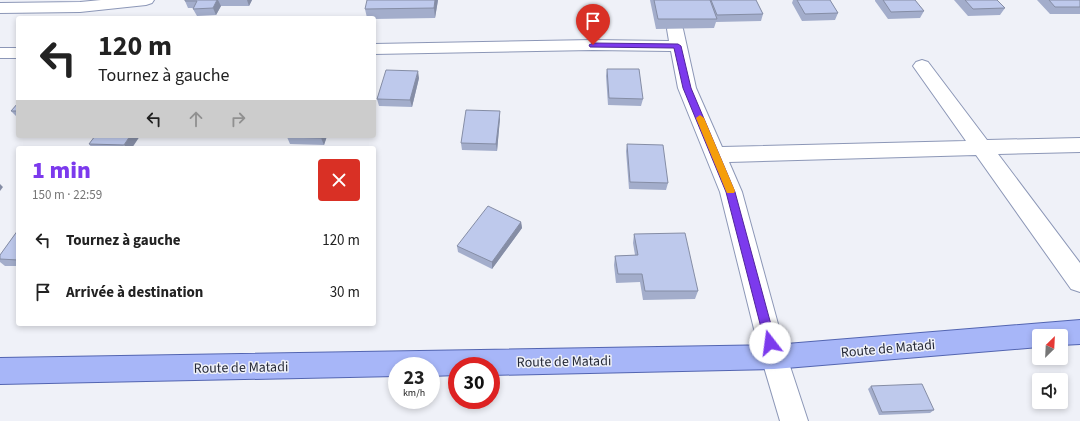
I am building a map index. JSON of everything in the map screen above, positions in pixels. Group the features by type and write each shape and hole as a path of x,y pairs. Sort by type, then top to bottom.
{"main road":[{"name":"Route de Matadi","path":"0,371 774,357 1080,332"}],"street":[{"path":"0,8 80,7 146,0"},
{"path":"376,48 593,45 676,37 687,88 731,192 774,357 794,421"},
{"path":"0,53 16,53"},
{"path":"922,66 1080,282"},
{"path":"715,155 1080,146"}],"building":[{"path":"185,0 217,0 213,8 193,9 197,1"},
{"path":"367,0 435,0 434,8 365,9"},
{"path":"654,0 710,0 717,19 658,19"},
{"path":"711,0 756,0 763,14 717,15"},
{"path":"797,0 830,0 838,13 805,14"},
{"path":"883,0 915,0 924,11 891,12"},
{"path":"965,0 997,0 1005,8 973,9"},
{"path":"1049,0 1080,0 1080,7 1055,7"},
{"path":"607,69 639,69 643,99 609,98"},
{"path":"386,70 418,71 410,100 377,99"},
{"path":"16,105 16,111 11,111"},
{"path":"466,110 500,111 496,144 461,143"},
{"path":"94,138 129,138 124,145 89,144"},
{"path":"627,144 663,145 668,183 630,182"},
{"path":"488,206 521,222 492,262 457,246"},
{"path":"16,233 16,260 0,259 0,255"},
{"path":"685,233 698,291 645,291 642,274 618,274 615,256 638,255 634,234"},
{"path":"922,384 934,410 882,412 871,386"}],"slow traffic":[{"path":"700,118 730,191"}],"route":[{"path":"593,45 678,46 687,88 731,192 770,343"}]}
